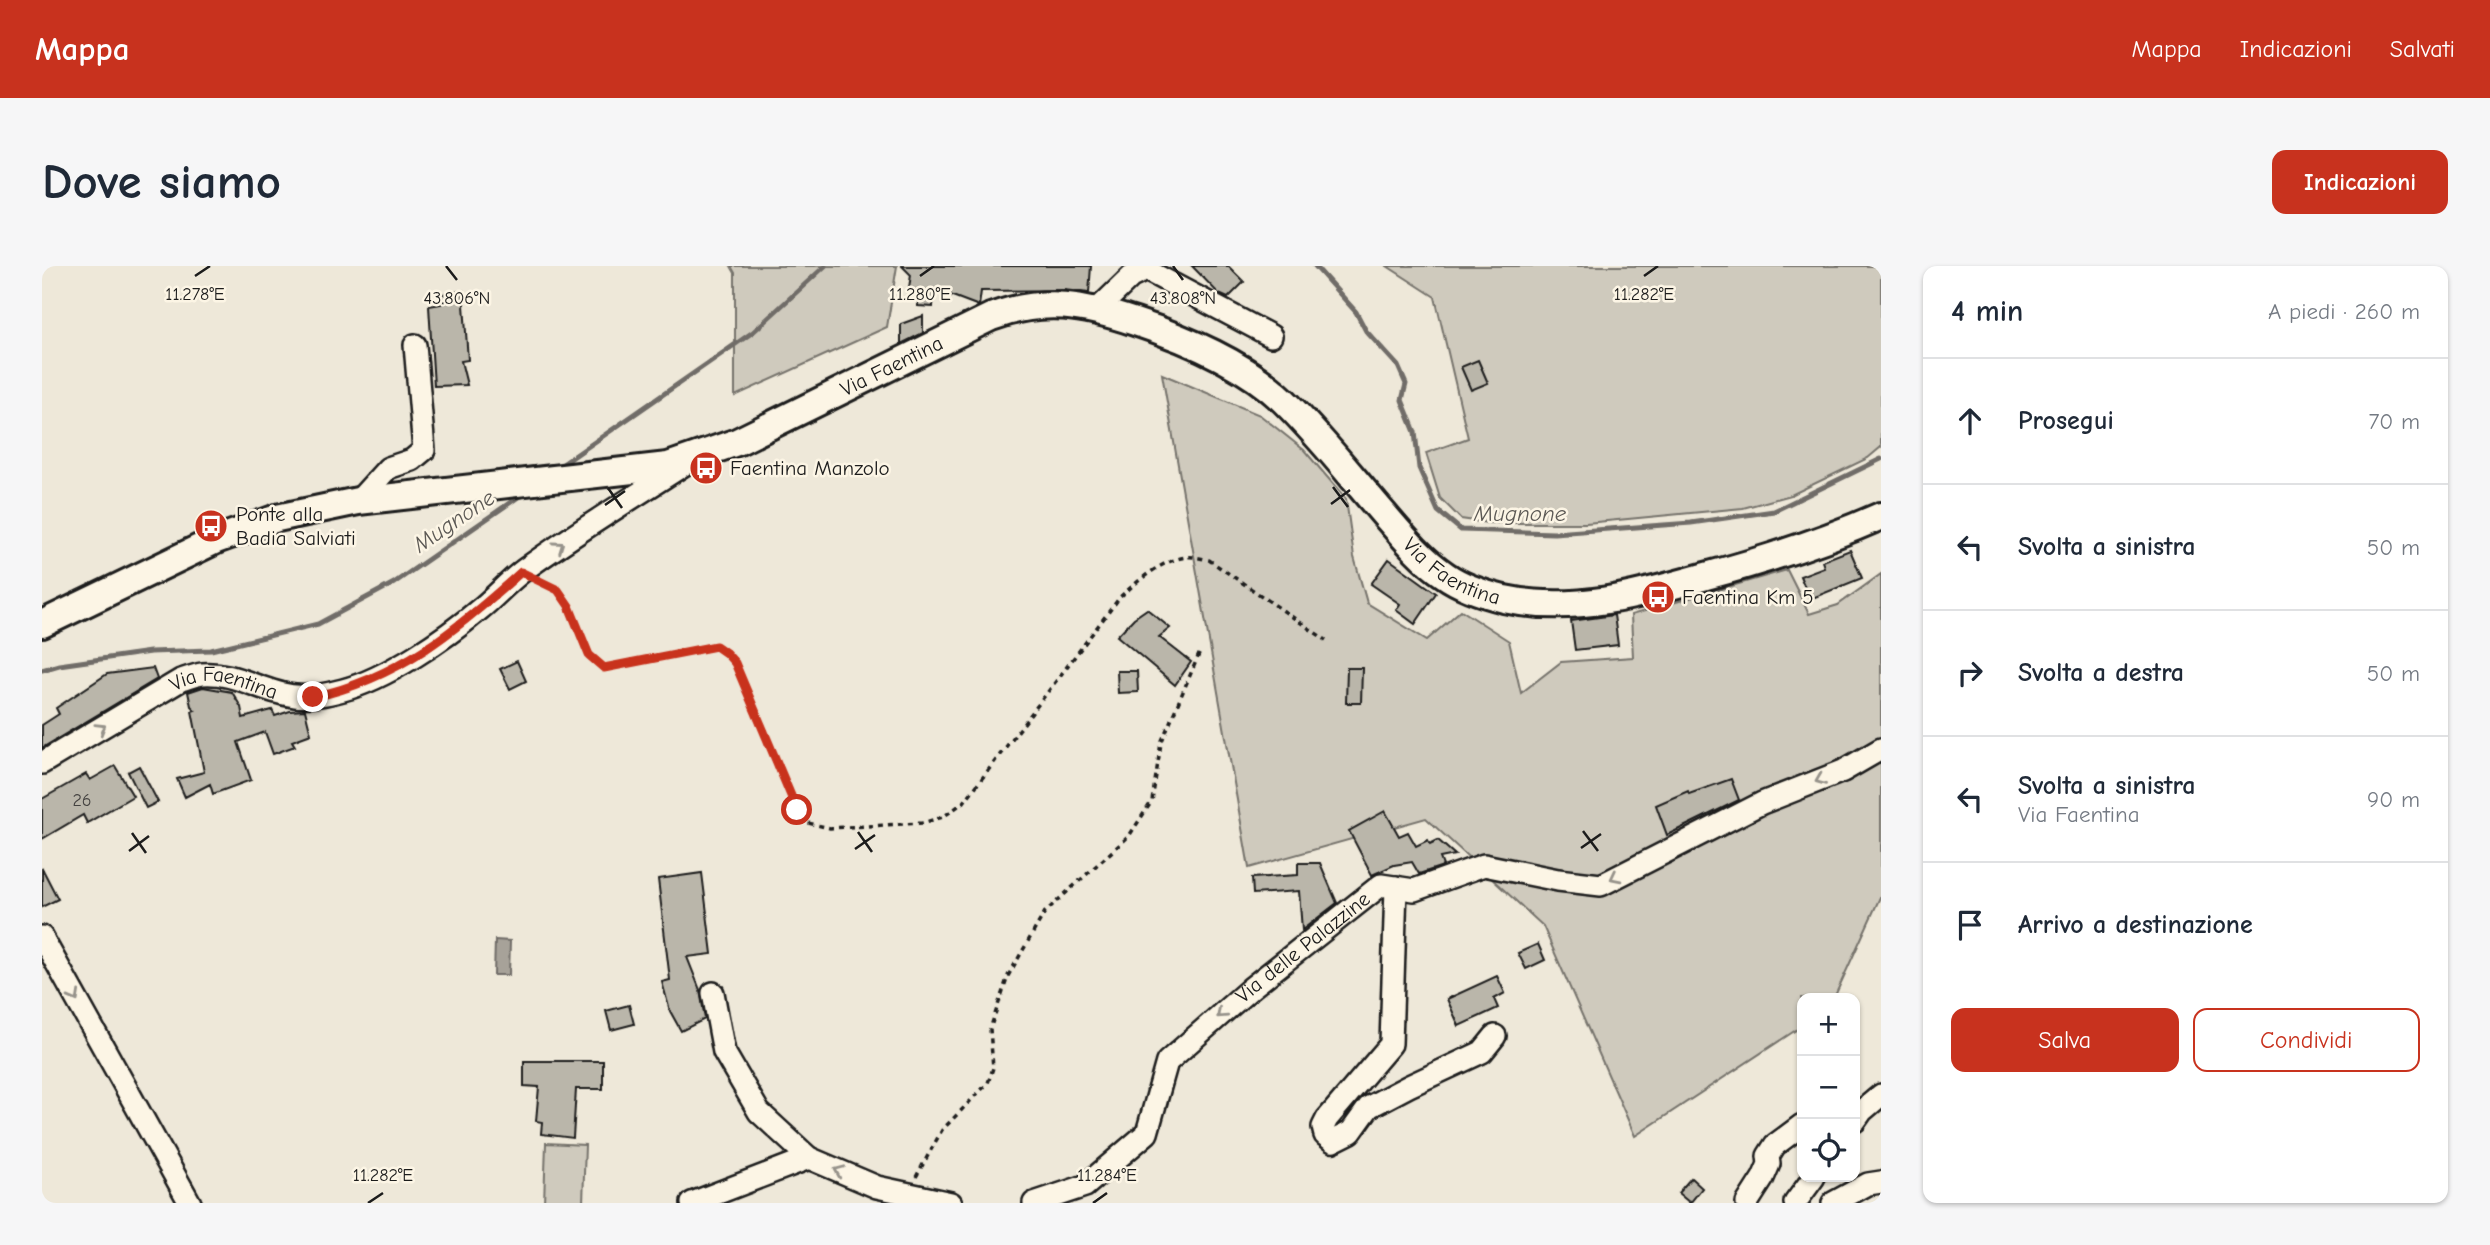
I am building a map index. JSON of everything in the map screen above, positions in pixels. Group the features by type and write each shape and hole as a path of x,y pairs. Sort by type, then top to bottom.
{"main road":[{"name":"Via Faentina","path":"42,624 216,540 277,518 358,501 668,466 693,459 737,442 991,317 1035,305 1069,305 1097,310 1219,356 1254,377 1283,400 1318,437 1418,552 1446,576 1471,589 1503,598 1566,606 1644,594 1775,557 1881,516"}],"street":[{"path":"1097,310 1131,277 1146,270 1270,335"},
{"path":"358,501 388,468 412,460 424,450 415,345"},
{"name":"Via Faentina","path":"42,763 181,680 202,674 239,679 267,690 294,696 313,697 345,690 418,654 450,633 521,572 693,459"},
{"name":"Via delle Palazzine","path":"1034,1203 1085,1186 1147,1133 1167,1062 1251,988 1381,885 1414,890 1484,865 1558,880 1601,885 1762,803 1843,771 1881,749"},
{"path":"1396,887 1391,1044 1327,1119 1323,1127 1325,1135 1333,1141 1342,1138 1351,1132 1369,1107 1482,1052 1495,1036"},
{"path":"42,937 190,1203"},
{"path":"713,993 724,1052 759,1112 809,1158 877,1187 951,1203"},
{"path":"1856,1119 1881,1095"},
{"path":"1747,1203 1763,1178 1769,1164 1768,1156 1775,1145 1797,1129"},
{"path":"692,1203 809,1158"},
{"path":"1795,1203 1810,1182"},
{"path":"1833,1203 1868,1184 1881,1182"}],"path":[{"path":"521,572 558,590 569,606 589,655 604,668 716,646 726,653 735,663 797,810 808,823 830,828 922,823 943,817 964,802 1120,597 1140,579 1163,565 1188,556 1209,560 1326,640"},
{"path":"906,1194 942,1130 988,1083 993,1068 990,1029 1008,976 1045,912 1129,835 1152,801 1161,743 1200,652"}],"shaded area":[{"path":"731,266 897,266 887,327 735,396 735,273"},
{"path":"1387,266 1881,266 1881,447 1868,458 1791,495 1743,508 1586,523 1488,523 1461,519 1440,498 1426,453 1468,438 1435,297"},
{"path":"1162,374 1260,415 1304,450 1346,499 1354,557 1367,603 1427,640 1461,610 1509,641 1521,693 1561,662 1633,657 1631,615 1787,570 1809,614 1838,605 1881,574 1881,895 1836,993 1797,993 1797,1029 1635,1136 1543,926 1426,818 1249,868"},
{"path":"495,940 510,941 509,975 494,975"},
{"path":"546,1143 585,1145 583,1203 544,1203"}],"building":[{"path":"902,266 1091,266 1089,293 1064,290 981,291 979,306 934,289 933,307 918,306 918,297 908,294 911,275"},
{"path":"1192,266 1228,266 1244,282 1228,298 1219,294"},
{"path":"463,291 468,360 461,361 467,385 434,386 429,306 441,304 440,294"},
{"path":"923,316 923,333 901,344 901,324"},
{"path":"1478,360 1488,383 1471,390 1461,367"},
{"path":"1850,550 1862,578 1810,599 1800,576 1824,567 1822,561"},
{"path":"1389,559 1436,593 1415,624 1396,610 1400,604 1371,584"},
{"path":"1147,609 1170,628 1159,637 1191,662 1175,685 1117,636"},
{"path":"1614,615 1618,645 1575,650 1571,621"},
{"path":"517,661 526,681 510,689 500,669"},
{"path":"153,668 157,679 42,748 42,725 59,714 56,708 107,674"},
{"path":"1347,668 1362,668 1361,703 1346,703"},
{"path":"1117,671 1137,671 1138,692 1118,693"},
{"path":"203,687 232,692 241,707 243,718 272,710 275,716 305,710 311,734 292,741 295,746 273,754 265,732 238,742 251,780 213,794 210,784 185,797 177,779 204,772 192,711 195,710 191,706 188,692"},
{"path":"115,766 133,796 87,823 83,815 42,839 42,799 86,774 90,780"},
{"path":"139,766 158,802 146,808 128,772"},
{"path":"1731,779 1739,800 1667,835 1656,805 1688,791 1689,794"},
{"path":"1385,811 1399,836 1408,832 1416,846 1428,840 1430,844 1438,840 1455,855 1440,858 1443,866 1419,874 1412,862 1394,865 1372,875 1349,831"},
{"path":"1298,863 1320,863 1337,903 1302,930 1299,891 1253,894 1252,878 1298,875"},
{"path":"42,868 58,899 42,907"},
{"path":"702,873 712,954 687,957 700,990 705,1019 681,1031 670,1011 662,982 670,980 658,879"},
{"path":"1538,944 1545,960 1526,969 1518,953"},
{"path":"1497,976 1505,993 1494,999 1498,1008 1459,1026 1447,999"},
{"path":"629,1005 634,1024 611,1030 606,1011"},
{"path":"524,1061 603,1061 603,1089 576,1089 573,1138 541,1134 542,1122 536,1121 539,1087 524,1086"},
{"path":"1691,1178 1702,1188 1690,1203 1678,1193"}],"waterway":[{"name":"Mugnone","path":"557,468 753,332 825,266"},
{"name":"Mugnone","path":"1315,266 1356,312 1366,331 1398,366 1406,384 1402,400 1415,432 1419,468 1438,511 1461,530 1554,533 1691,523 1774,511 1881,459"},
{"name":"Mugnone","path":"42,670 59,665 150,652 211,650 318,624 394,583 524,493"}],"place":[{"name":"Faentina Manzolo","path":"706,468"},
{"name":"Ponte alla Badia Salviati","path":"211,526"},
{"name":"Faentina Km 5","path":"1658,597"}],"route":[{"path":"313,697 345,690 418,654 481,609 521,572 558,590 569,606 589,655 604,668 716,646 726,653 735,663 797,810"}]}
